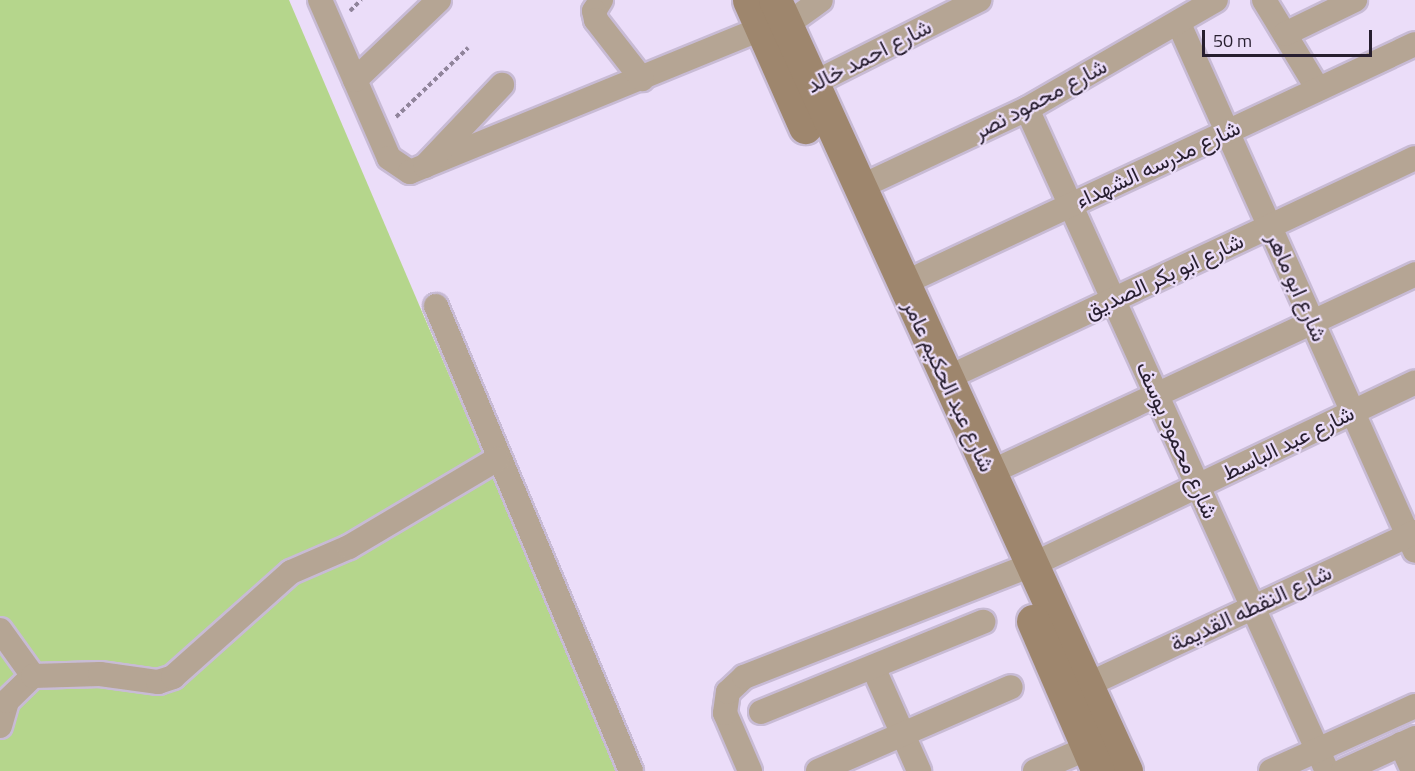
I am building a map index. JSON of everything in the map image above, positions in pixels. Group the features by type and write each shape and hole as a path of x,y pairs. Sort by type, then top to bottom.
{"street":[{"path":"320,0 378,134 394,165 419,172 642,79 767,14 821,0"},
{"path":"355,80 439,0"},
{"path":"601,0 594,11 596,20 642,79"},
{"name":"شارع احمد خالد","path":"801,90 979,0"},
{"name":"شارع محمود نصر","path":"858,188 1027,109 1179,24 1216,0"},
{"path":"1264,0 1318,89"},
{"path":"1285,34 1355,0"},
{"name":"شارع عبد الحكيم عامر","path":"767,14 1022,569 1087,685 1126,771"},
{"name":"شارع ابو ماهر","path":"1179,24 1312,322 1413,540"},
{"name":"شارع مدرسه الشهداء","path":"902,284 1415,44"},
{"path":"419,172 502,85"},
{"name":"شارع عبد الحكيم عامر","path":"801,90 858,188 989,473 1093,760"},
{"name":"شارع محمود يوسف","path":"1027,109 1322,760"},
{"name":"شارع ابو بكر الصديق","path":"945,379 1415,158"},
{"path":"989,473 1415,274"},
{"path":"436,306 497,459 631,771"},
{"name":"شارع عبد الباسط","path":"750,771 725,713 735,683 1022,569 1415,382"},
{"path":"0,726 8,701 33,676 100,674 164,681 291,572 349,547 497,459"},
{"name":"شارع النقطه القديمة","path":"1087,685 1253,608 1413,540"},
{"path":"761,712 983,622"},
{"path":"0,630 33,676"},
{"path":"873,667 919,771"},
{"path":"818,771 1011,687"},
{"path":"1271,771 1322,760 1415,706"},
{"path":"1343,771 1408,741 1413,771"},
{"path":"1035,771 1093,760"}],"path":[{"path":"378,134 468,48"}],"green space":[{"path":"0,0 289,0 618,771 0,771"}]}
